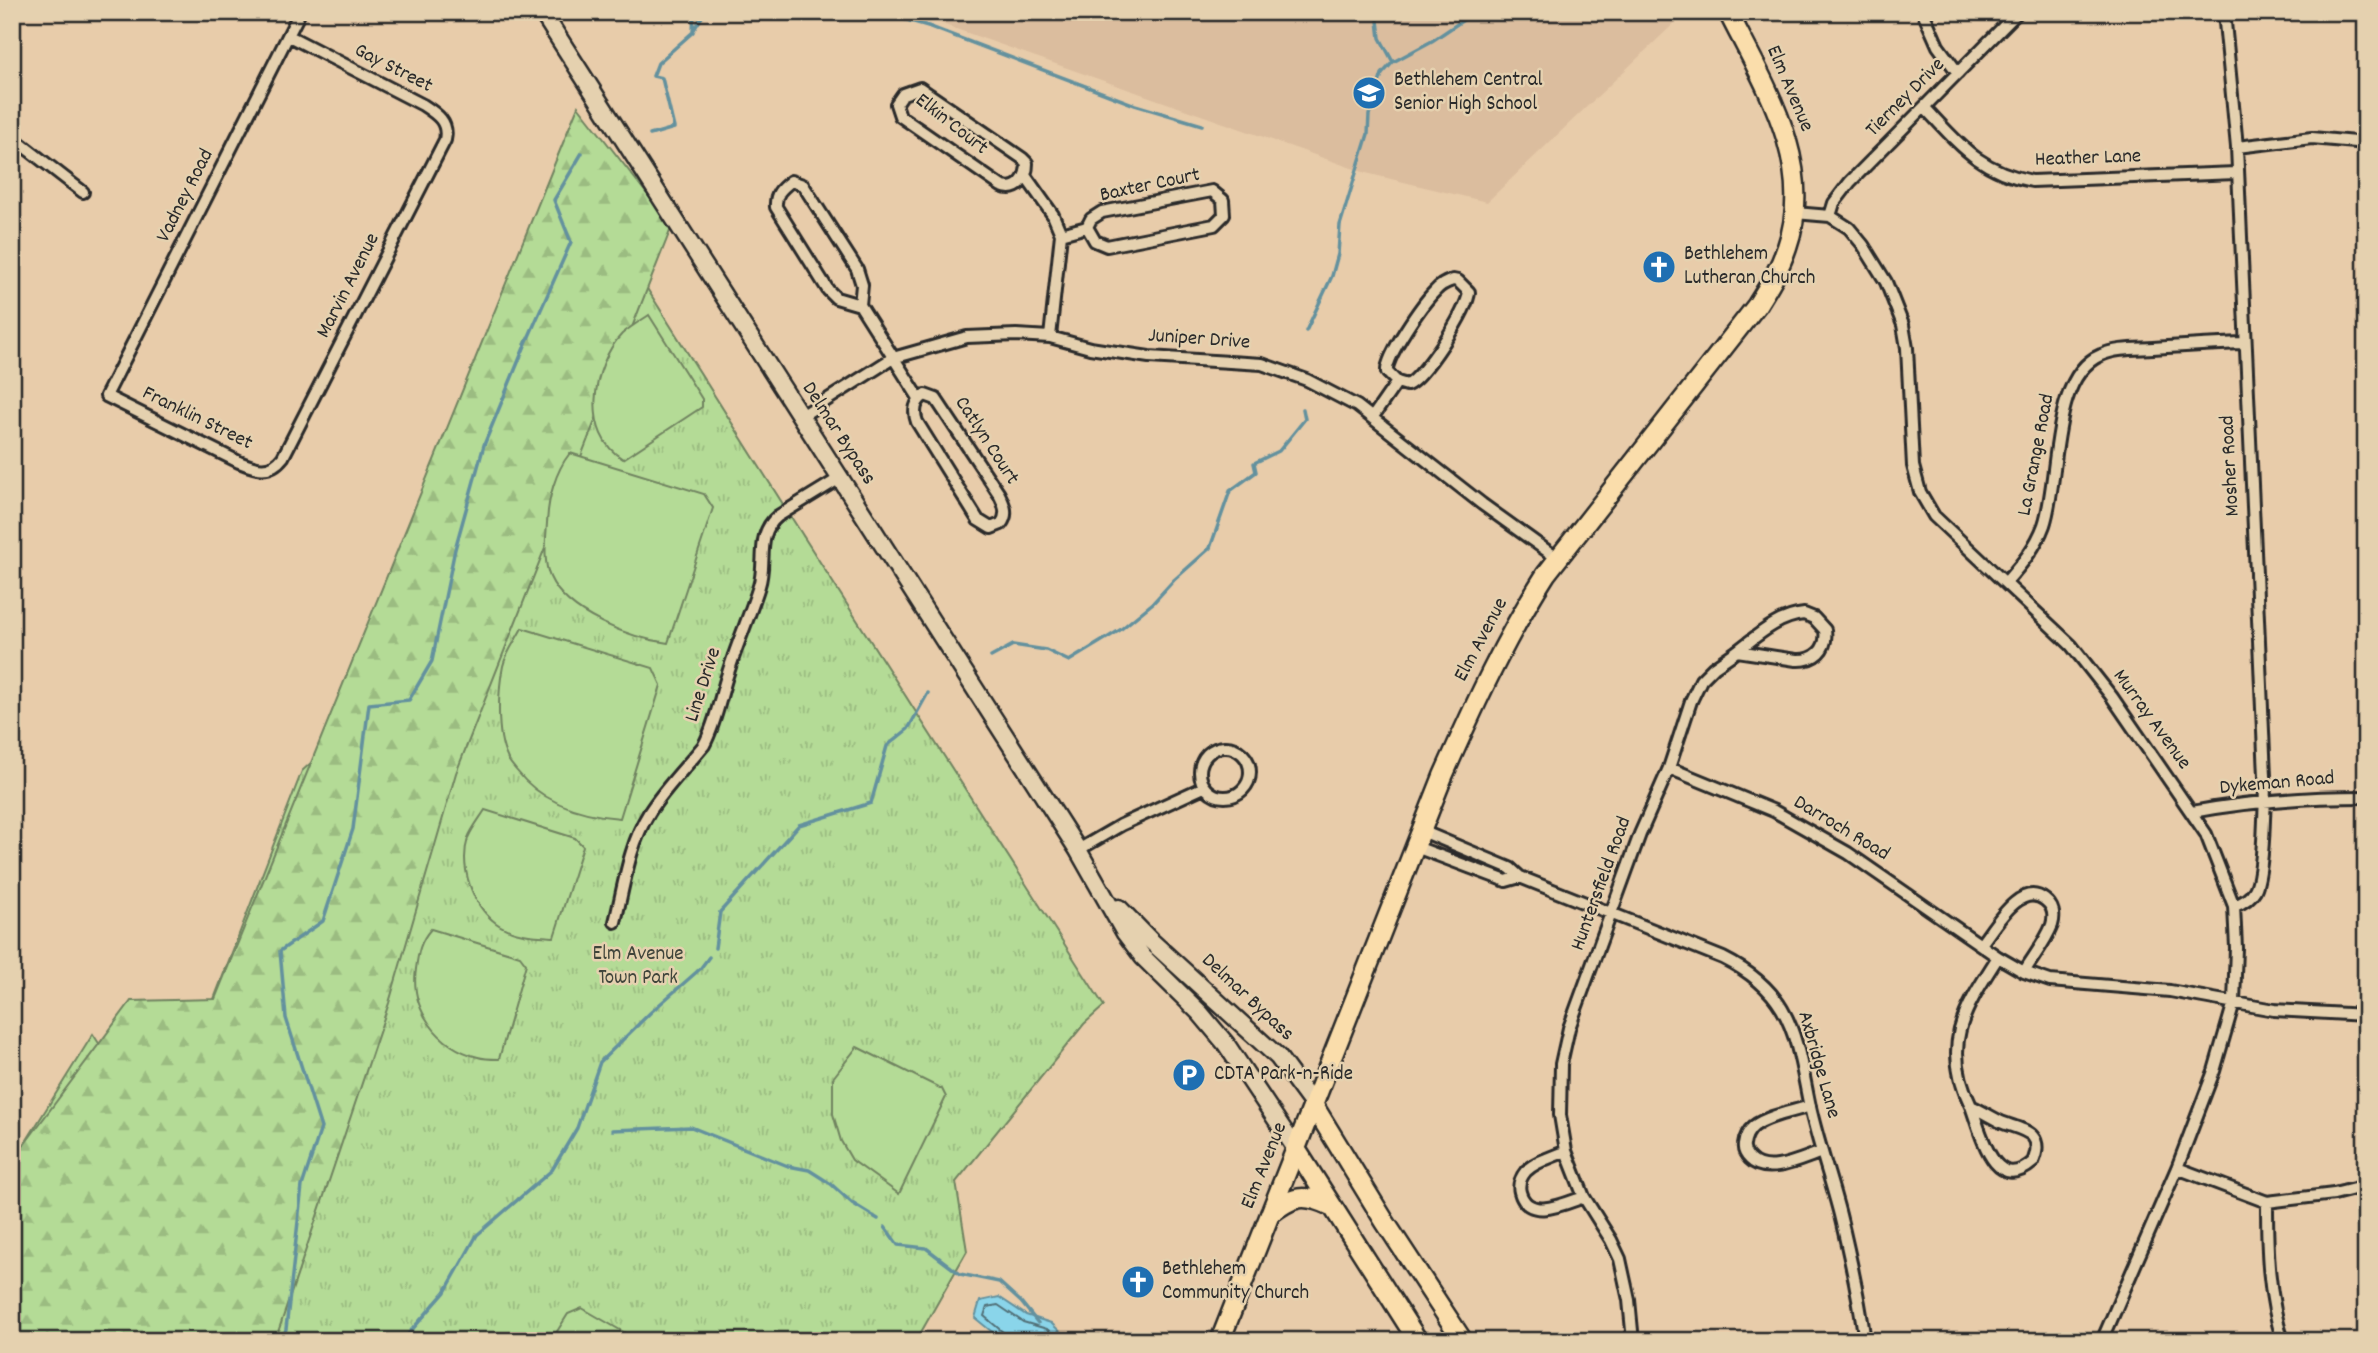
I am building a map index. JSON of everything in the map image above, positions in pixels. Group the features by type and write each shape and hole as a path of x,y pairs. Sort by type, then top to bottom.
{"main road":[{"name":"Elm Avenue","path":"1220,1341 1443,776 1483,685 1524,608 1557,558 1757,305 1777,272 1788,246 1795,214 1791,153 1784,129 1728,12"},
{"name":"Delmar Bypass","path":"1314,1106 1385,1222 1463,1341"},
{"name":"Delmar Bypass","path":"1296,1149 1418,1341"},
{"path":"1270,1214 1285,1203 1305,1197 1331,1206"}],"street":[{"name":"Vadney Road","path":"106,396 300,12"},
{"name":"Delmar Bypass","path":"542,12 1078,850 1125,933 1143,957 1226,1044 1296,1149"},
{"path":"1923,12 1938,46 1958,73"},
{"name":"Tierney Drive","path":"1830,216 1833,203 1850,182 2018,12"},
{"name":"Mosher Road","path":"2224,12 2237,147 2236,173 2265,802 2257,888 2245,902 2234,906"},
{"name":"Gay Street","path":"289,36 423,105 442,118"},
{"name":"Elkin Court","path":"1026,177 1012,187 1001,186 901,116 896,104 903,94 924,89 1022,158 1027,163 1026,177 1048,206 1061,233"},
{"name":"Heather Lane","path":"1925,108 1974,158 2008,177 2032,181 2236,173"},
{"name":"Marvin Avenue","path":"274,466 283,457 445,141 447,132 442,118"},
{"path":"12,137 83,192"},
{"path":"2237,147 2312,138 2366,143"},
{"path":"791,181 803,185 857,269 862,285 860,306 836,298 828,290 776,208 778,193 791,181"},
{"name":"Baxter Court","path":"1212,191 1223,200 1224,215 1214,225 1163,236 1107,247 1095,241 1087,227 1091,219 1102,212 1212,191"},
{"path":"1795,214 1830,216"},
{"name":"Murray Avenue","path":"1830,216 1849,228 1863,245 1886,282 1903,325 1907,348 1912,456 1920,492 1934,516 2071,645 2112,697 2206,834 2234,906 2234,1002 2214,1071 2177,1168 2102,1341"},
{"name":"Baxter Court","path":"1061,233 1087,227"},
{"path":"1050,337 1061,233"},
{"path":"1458,281 1469,292 1468,302 1462,313 1419,379 1406,385 1397,382 1387,372 1386,366 1393,351 1434,292 1445,282 1458,281"},
{"name":"Catlyn Court","path":"860,306 919,398"},
{"name":"Juniper Drive","path":"800,417 893,358 967,337 1050,337 1090,348 1149,357 1262,364 1307,380 1349,401 1557,558"},
{"name":"La Grange Road","path":"2006,582 2034,547 2044,524 2064,404 2073,380 2085,363 2104,353 2244,343"},
{"path":"1372,418 1397,382"},
{"name":"Catlyn Court","path":"925,395 936,399 999,494 1005,514 1000,524 990,528 978,520 917,422 914,414 919,398 925,395"},
{"name":"Franklin Street","path":"106,396 239,462 261,469 274,466"},
{"name":"Line Drive","path":"615,922 630,862 645,820 704,745 710,733 759,587 766,531 771,522 799,501 840,478"},
{"name":"Huntersfield Road","path":"1633,1341 1629,1300 1620,1259 1584,1197 1566,1152 1559,1091 1563,1049 1640,834 1669,768 1691,701 1701,680 1714,667 1767,628 1794,615 1804,614 1814,618 1825,630 1824,647 1815,657 1806,660 1737,651"},
{"path":"1228,747 1236,750 1248,761 1250,770 1247,786 1234,796 1217,797 1204,787 1200,771 1202,763 1212,750 1228,747"},
{"name":"Darroch Road","path":"1669,768 1784,817 1848,853 1998,957 2024,972 2050,981 2170,991 2274,1010 2366,1014"},
{"path":"1078,850 1121,825 1204,787"},
{"name":"Dykeman Road","path":"2192,812 2227,805 2366,797"},
{"name":"Axbridge Lane","path":"1419,839 1474,853 1510,868 1520,877 1723,958 1744,968 1771,993 1788,1020 1803,1073 1840,1214 1865,1341"},
{"name":"Axbridge Lane","path":"1419,839 1468,867 1506,881 1520,877"},
{"path":"1468,867 1474,853"},
{"name":"Delmar Bypass","path":"1095,879 1126,917 1278,1057 1314,1106"},
{"path":"1981,944 2015,902 2032,895 2045,899 2053,911 2052,924 2024,972"},
{"path":"1971,1106 2002,1122 2025,1129 2034,1137 2037,1149 2035,1157 2026,1169 2009,1172 1997,1165 1989,1153 1957,1070 1959,1033 1965,1013 1998,957"},
{"path":"1178,991 1194,979"},
{"path":"1810,1106 1767,1119 1750,1129 1744,1142 1744,1150 1753,1163 1763,1166 1783,1164 1822,1152"},
{"path":"1566,1152 1534,1164 1527,1170 1519,1185 1520,1194 1529,1204 1540,1209 1555,1208 1584,1197"},
{"path":"2177,1168 2267,1202 2334,1194 2366,1186"},
{"path":"2267,1202 2267,1259 2274,1306 2283,1341"}],"shaded area":[{"name":"Bethlehem Central Senior High School","path":"908,12 1686,12 1487,202 1366,173"}],"green space":[{"path":"578,106 672,226 456,773 389,1003 275,1341 12,1341 12,1161 131,1001 215,999"},
{"name":"Elm Avenue Town Park","path":"564,157 1104,1006 1084,1024 956,1182 967,1251 916,1341 12,1341 12,1164 93,1034 160,1139 302,771 487,602"},
{"path":"649,315 702,399 702,407 623,459 610,448 601,434 596,417 598,381 612,347 622,334"},
{"path":"570,453 704,494 713,508 668,643 619,630 585,613 558,591 550,577 545,550 549,505 556,477"},
{"path":"522,628 653,668 661,685 620,818 590,814 562,805 537,791 508,759 501,737 501,676 504,661"},
{"path":"485,810 575,838 583,846 554,937 524,934 502,927 488,915 474,896 467,873 466,849 468,838"},
{"path":"431,929 520,956 526,964 499,1059 478,1057 451,1045 439,1035 422,1012 415,984 416,969 420,948"},
{"path":"857,1047 942,1089 946,1097 899,1194 852,1160 841,1141 833,1114 833,1078"},
{"path":"582,1308 639,1341 551,1341 568,1314"}],"water":[{"path":"999,1297 1026,1315 1051,1323 1070,1341 1002,1340 975,1318 980,1301"}],"waterway":[{"path":"650,135 674,128 662,78 653,76 658,63 693,32 694,12"},
{"path":"693,31 705,12"},
{"path":"879,12 928,26 1135,105 1202,125"},
{"path":"1377,12 1380,38 1393,62"},
{"path":"1306,331 1332,276 1338,254 1340,225 1368,134 1369,115 1382,74 1393,62 1432,41 1475,12"},
{"path":"282,1341 286,1329 302,1186 321,1128 286,1018 280,951 323,921 353,829 369,704 409,700 432,661 455,549 484,445 571,242 554,200 582,153"},
{"path":"991,657 1013,645 1046,650 1069,661 1120,630 1153,603 1210,548 1230,491 1256,472 1254,463 1279,451 1305,419 1303,409"},
{"path":"715,948 720,912 799,825 871,803 887,746 908,729 928,693"},
{"path":"402,1341 445,1292 477,1235 552,1170 577,1128 600,1062 700,969 709,957"},
{"path":"612,1130 691,1127 788,1166 809,1170 878,1219"},
{"path":"885,1227 898,1245 926,1248 960,1274 999,1282 1021,1302 1038,1323"}],"place":[{"name":"Bethlehem Central Senior High School","path":"1369,93"},
{"name":"Bethlehem Lutheran Church","path":"1659,267"},
{"name":"CDTA Park-n-Ride","path":"1189,1075"},
{"name":"Bethlehem Community Church","path":"1138,1282"}]}
